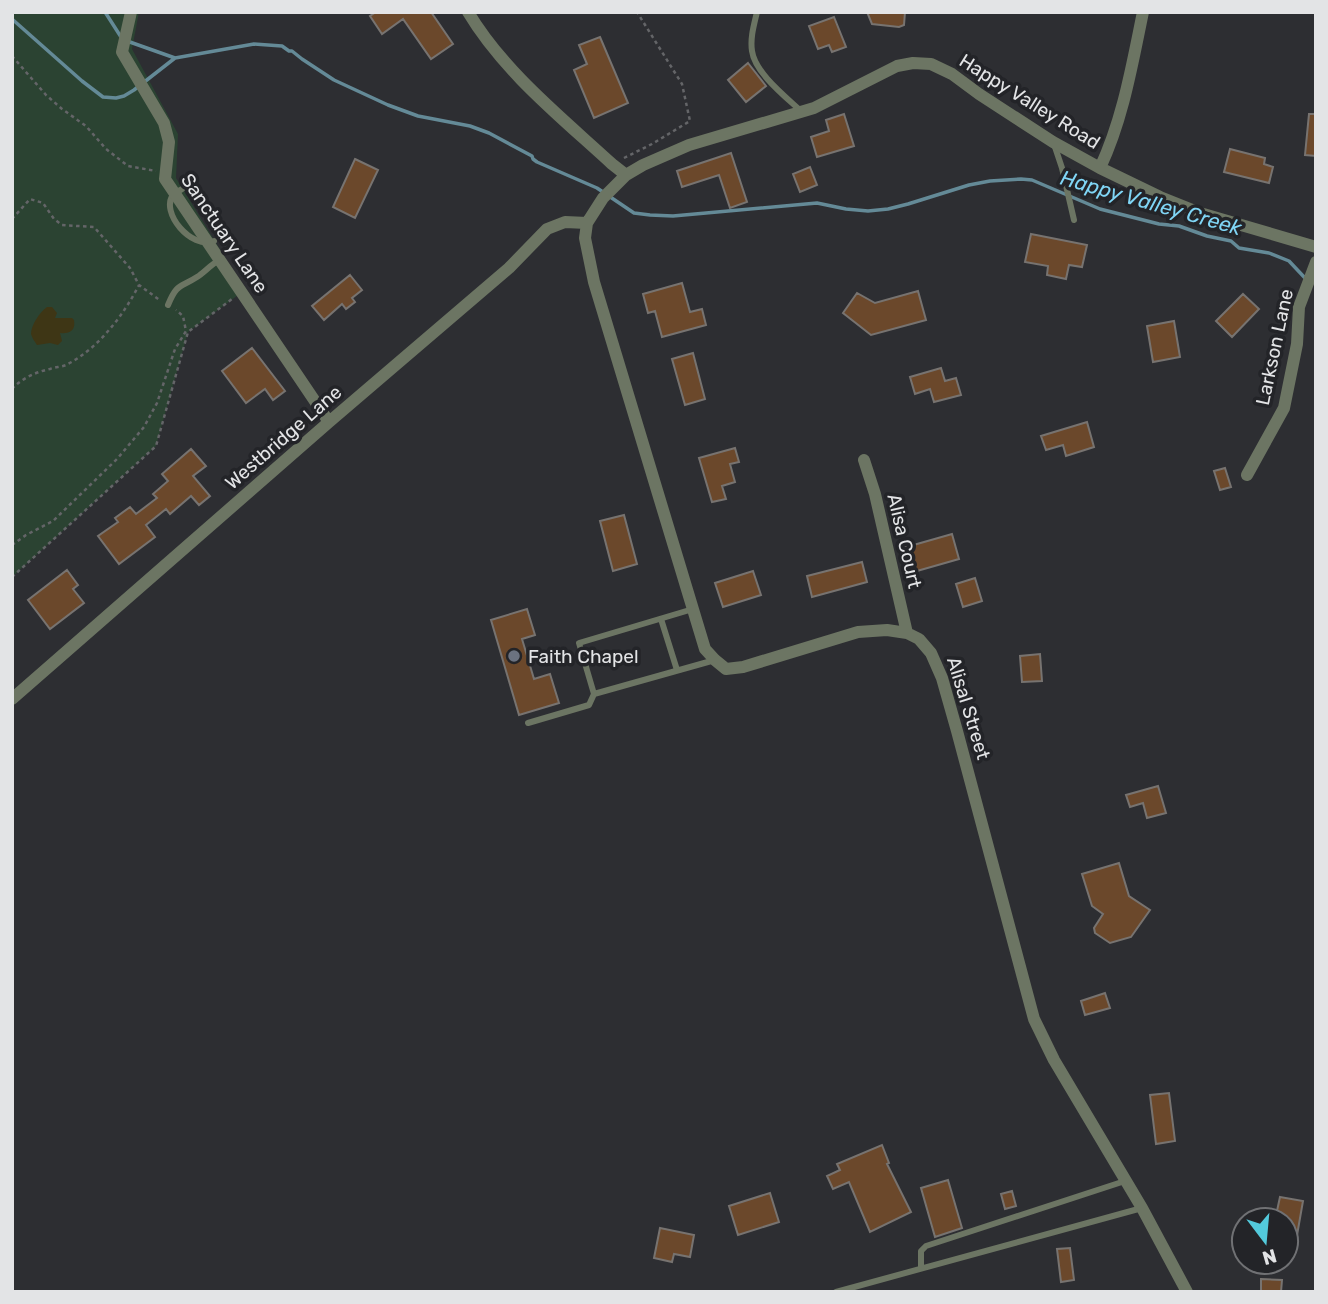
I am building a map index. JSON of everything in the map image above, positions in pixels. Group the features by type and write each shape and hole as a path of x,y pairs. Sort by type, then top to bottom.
{"street":[{"name":"Sanctuary Lane","path":"131,12 122,52 164,124 169,142 164,179 178,191 241,292 330,422"},
{"path":"468,12 515,75 626,175"},
{"path":"1100,168 1110,147 1130,79 1143,12"},
{"name":"Happy Valley Road","path":"587,223 608,193 626,175 643,166 689,145 814,108 897,66 914,63 931,64 952,74 1053,142 1160,197 1200,213 1316,247"},
{"name":"Westbridge Lane","path":"12,699 509,268 547,229 565,222 587,223"},
{"path":"587,223 585,238 594,282 705,649 726,669 743,667 858,632 887,630 907,633"},
{"name":"Larkson Lane","path":"1247,475 1284,408 1297,344 1299,307 1314,267"},
{"name":"Alisa Court","path":"864,460 875,494 907,633"},
{"name":"Alisal Street","path":"907,633 919,639 931,653 942,678 1034,1019 1054,1060 1142,1208 1187,1292"}],"lane":[{"path":"757,12 753,27 752,53 767,78 802,111"},
{"path":"1053,142 1074,220"},
{"path":"168,304 180,285 198,277 208,267 223,260"},
{"path":"528,723 589,705 594,694 579,643 693,609"},
{"path":"661,619 677,670"},
{"path":"594,694 715,660"},
{"path":"921,1268 920,1251 926,1246 1125,1181"},
{"path":"836,1292 1142,1208"}],"path":[{"path":"612,164 690,121 682,84 637,12"},
{"path":"12,56 46,95 86,126 106,149 128,166 160,171 164,179"},
{"path":"12,219 30,199 43,203 54,219 62,225 94,227 130,268 139,285 183,316 186,331 176,349 157,402 144,426 117,459 53,521 12,545"},
{"path":"12,389 24,378 64,366 89,350 120,316 139,285"},
{"path":"12,577 156,446 188,332 241,292"}],"green space":[{"path":"12,12 139,12 132,49 178,134 176,178 245,290 188,332 156,446 12,577"}],"sand":[{"path":"47,307 52,307 57,313 55,318 74,320 71,331 60,333 62,341 58,345 37,345 31,334 36,319"}],"building":[{"path":"376,12 431,12 453,44 431,59 403,19 382,34 370,16"},
{"path":"867,12 905,12 904,25 899,27 872,24"},
{"path":"834,17 846,47 832,52 829,45 818,49 809,26"},
{"path":"600,37 628,103 594,118 574,70 587,64 579,45"},
{"path":"748,63 766,86 746,102 728,80"},
{"path":"844,114 854,146 817,157 811,137 829,131 826,120"},
{"path":"1309,114 1316,114 1316,156 1305,155"},
{"path":"1230,149 1265,158 1264,164 1273,167 1269,183 1224,172"},
{"path":"731,153 747,202 730,208 719,175 682,187 677,171"},
{"path":"355,159 378,170 355,218 333,207"},
{"path":"810,167 817,185 800,192 793,174"},
{"path":"1031,234 1087,245 1082,267 1069,265 1066,279 1047,275 1048,266 1025,262"},
{"path":"350,275 362,290 352,298 355,302 346,309 342,304 324,320 312,306"},
{"path":"682,283 690,312 702,309 706,325 662,337 655,311 648,313 643,294"},
{"path":"918,291 926,320 871,335 843,313 857,293 875,303"},
{"path":"1243,294 1259,309 1232,337 1216,321"},
{"path":"1174,321 1180,357 1153,362 1147,326"},
{"path":"252,348 285,391 273,400 265,389 246,403 222,371"},
{"path":"693,353 705,399 685,405 672,359"},
{"path":"941,368 945,381 956,378 961,395 934,402 930,389 915,394 910,377"},
{"path":"1087,422 1094,447 1066,456 1063,445 1046,450 1041,436"},
{"path":"735,448 739,462 730,464 735,482 722,486 726,499 712,502 699,458"},
{"path":"191,449 206,466 193,476 210,496 199,505 191,496 170,514 166,509 146,525 155,537 119,564 98,536 118,522 115,518 130,507 136,514 157,498 153,494 168,481 162,474"},
{"path":"1225,468 1231,487 1220,490 1214,471"},
{"path":"624,515 637,564 613,571 600,521"},
{"path":"952,534 959,559 910,573 903,548"},
{"path":"862,562 867,582 812,597 807,576"},
{"path":"67,570 78,585 73,589 84,603 50,629 28,600"},
{"path":"753,571 761,595 723,607 715,583"},
{"path":"975,578 982,601 963,607 956,584"},
{"name":"Faith Chapel","path":"527,609 535,635 522,639 534,679 550,674 559,703 519,715 491,620"},
{"path":"1040,654 1042,681 1022,682 1020,656"},
{"path":"1158,786 1166,813 1147,818 1143,803 1130,807 1126,795"},
{"path":"1119,863 1129,896 1150,910 1131,937 1110,943 1095,933 1094,928 1103,914 1092,906 1082,874"},
{"path":"1105,993 1110,1008 1085,1015 1081,1001"},
{"path":"1169,1093 1175,1141 1156,1144 1150,1095"},
{"path":"882,1145 889,1163 887,1164 911,1212 870,1232 849,1182 833,1189 827,1176 840,1170 837,1164"},
{"path":"948,1180 962,1228 935,1237 921,1188"},
{"path":"1012,1191 1016,1206 1005,1209 1001,1194"},
{"path":"770,1193 779,1222 738,1235 729,1206"},
{"path":"1280,1197 1303,1201 1300,1218 1300,1206 1278,1206"},
{"path":"660,1228 694,1235 690,1257 674,1254 672,1262 654,1258"},
{"path":"1070,1248 1074,1280 1061,1282 1057,1249"},
{"path":"1261,1279 1282,1280 1281,1292 1261,1292"}],"waterway":[{"path":"105,12 121,37"},
{"name":"Happy Valley Creek","path":"12,19 103,97 124,96 175,58 254,44 282,46 334,80 388,105 418,116 470,126 489,133 532,156 537,162 597,188 634,213 673,216 817,203 868,211 888,209 990,181 1032,180 1100,209 1159,224 1179,226 1231,241 1239,248 1269,253 1289,261 1305,278"},
{"path":"127,41 175,58"}],"place":[{"name":"Faith Chapel","path":"514,656"}]}
